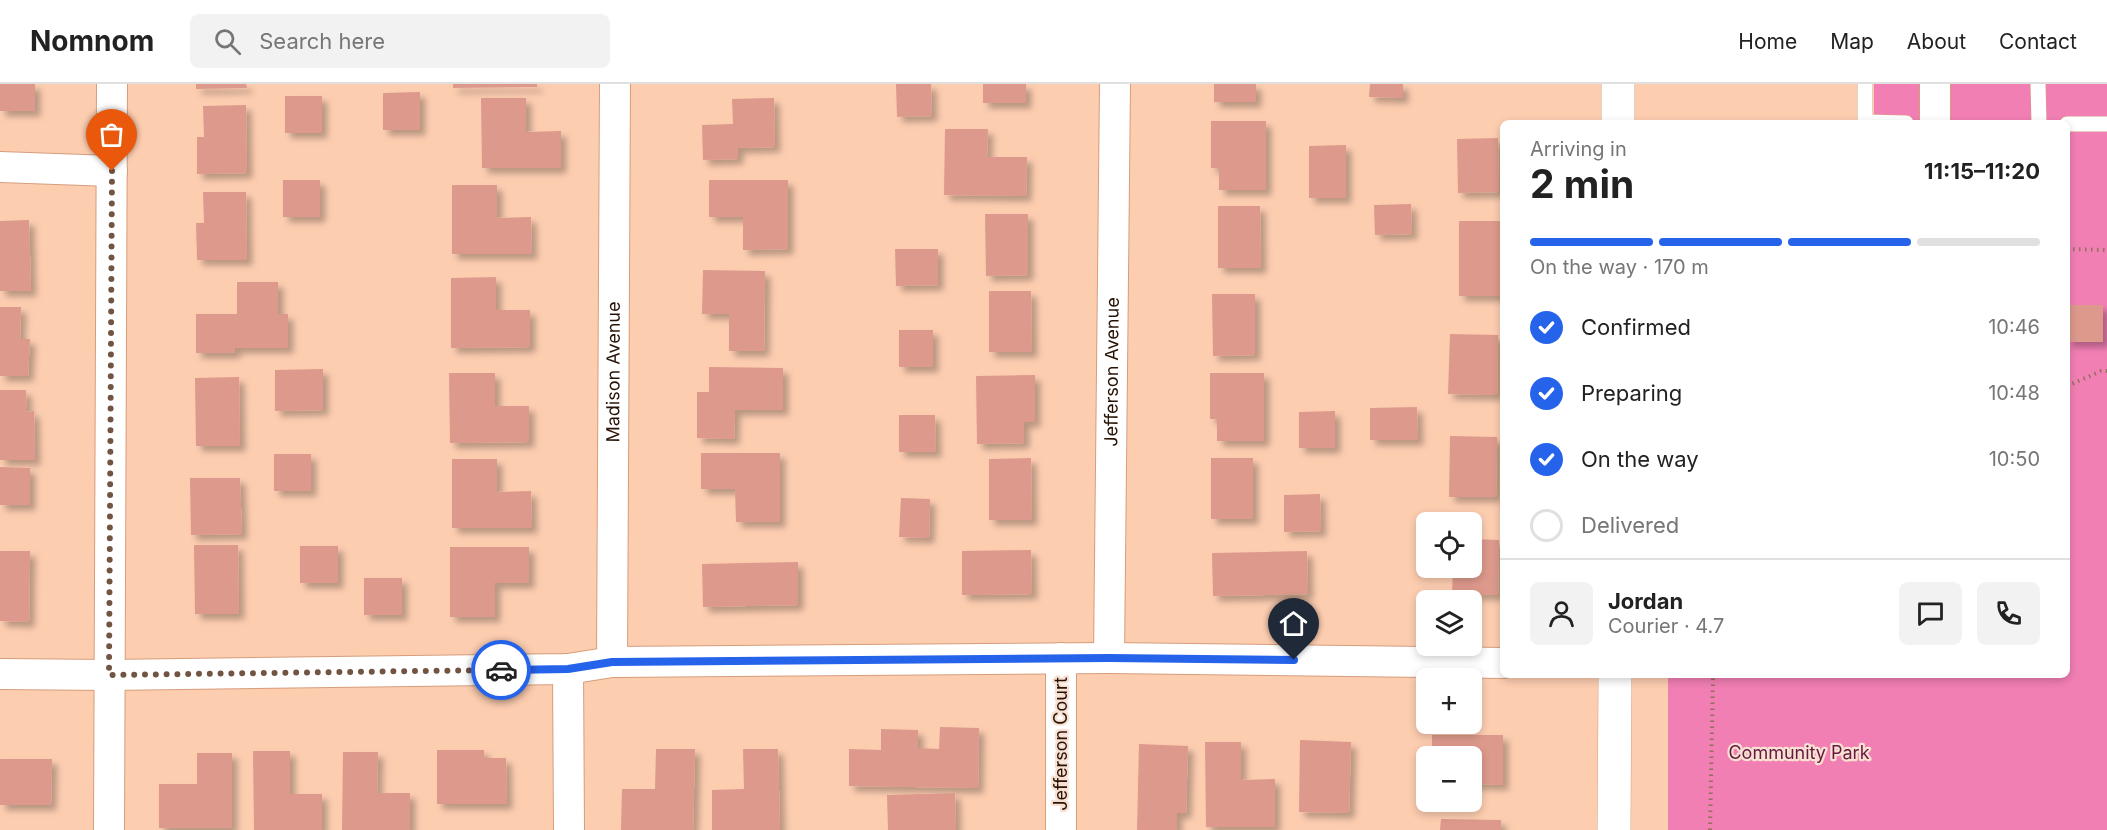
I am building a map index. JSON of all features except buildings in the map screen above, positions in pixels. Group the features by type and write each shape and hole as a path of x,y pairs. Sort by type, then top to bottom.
{"main road":[{"path":"1618,84 1618,120"},
{"path":"1614,830 1615,678"}],"street":[{"path":"109,830 112,84"},
{"name":"Madison Avenue","path":"612,662 615,84"},
{"name":"Jefferson Avenue","path":"1109,658 1115,84"},
{"path":"1935,84 1935,120"},
{"path":"0,167 112,171"},
{"path":"0,674 109,675 568,669 612,662 1061,658 1500,663"},
{"name":"Jefferson Court","path":"1061,658 1061,830"},
{"path":"568,669 569,830"}],"lane":[{"path":"1865,84 1866,120"},
{"path":"2038,84 2039,120"},
{"path":"2070,124 2107,124"}],"path":[{"path":"2070,249 2107,250"},
{"path":"2070,385 2101,371 2107,371"},
{"path":"1710,830 1713,678"}],"green space":[{"name":"Community Park","path":"1874,84 2107,84 2107,830 1668,830 1668,678 2070,678 2070,120 1874,120"}],"way so far":[{"path":"112,171 109,675 501,670"}],"route":[{"path":"501,670 568,669 612,662 1109,658 1294,660"}]}
